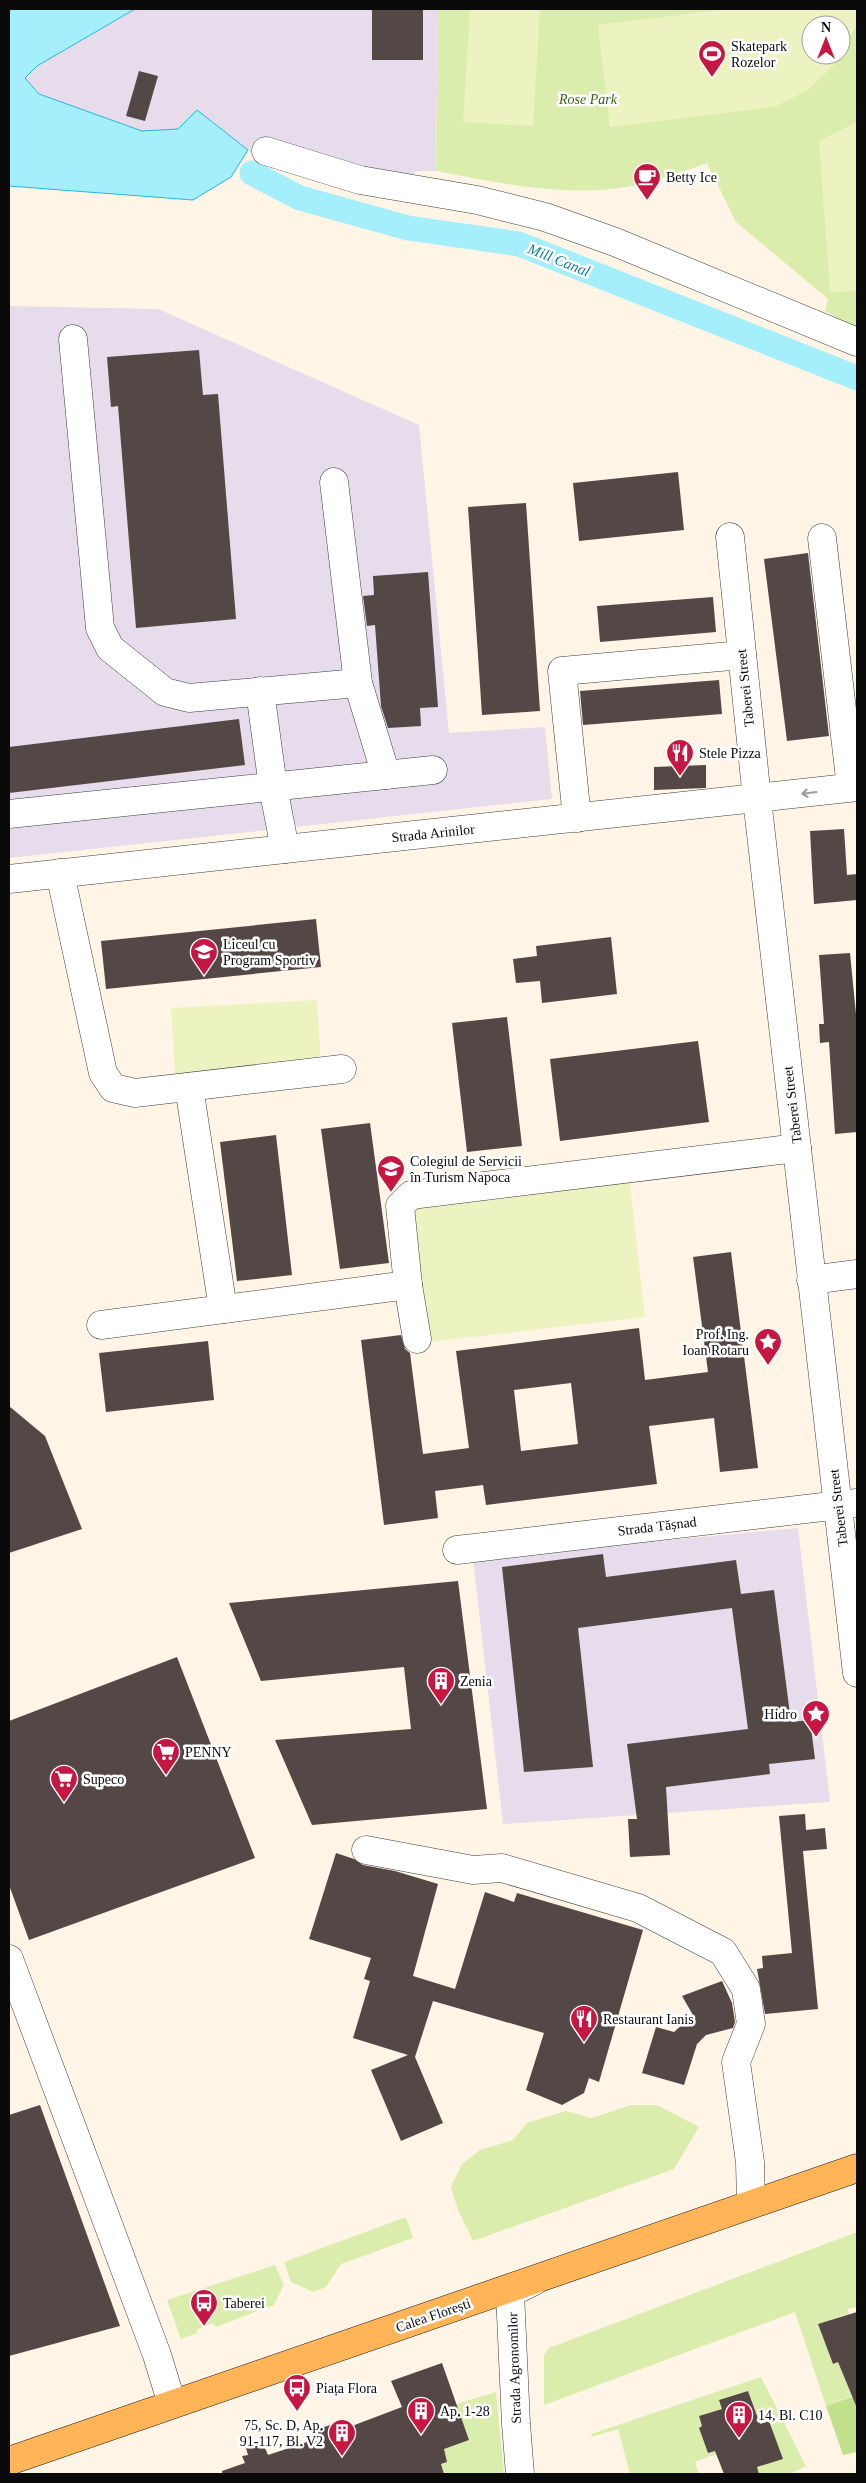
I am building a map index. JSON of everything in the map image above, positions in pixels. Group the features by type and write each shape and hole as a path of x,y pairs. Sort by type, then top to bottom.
{"main road":[{"name":"Calea Florești","path":"9,2461 857,2168"}],"street":[{"path":"266,151 360,180 477,200 545,217 615,242 857,342"},
{"path":"73,339 100,628 110,648 165,692 190,698 358,683"},
{"path":"334,482 358,683 386,775"},
{"name":"Taberei Street","path":"730,537 757,799 812,1280 847,1504 857,1673"},
{"path":"822,538 854,787"},
{"path":"577,818 562,671 742,655"},
{"path":"260,691 273,787 285,849"},
{"path":"9,814 433,770"},
{"name":"Strada Arinilor","path":"9,879 854,787"},
{"path":"60,873 103,1073 113,1088 135,1093 342,1069"},
{"path":"189,1087 223,1309"},
{"path":"417,1340 408,1285 400,1206 411,1195 797,1148"},
{"path":"812,1280 857,1274"},
{"path":"102,1325 408,1285"},
{"name":"Strada Tășnad","path":"457,1550 847,1504"},
{"path":"366,1850 473,1870 502,1868 638,1908 723,1952 746,1989 751,2024 736,2062 750,2162 751,2204"},
{"path":"9,1959 157,2355 172,2404"},
{"name":"Strada Agronomilor","path":"520,2474 510,2293 538,2279"}],"shaded area":[{"path":"135,9 438,9 436,171 417,171 400,182 272,148 259,138 251,152 197,110 178,129 142,131 39,94 24,77 37,66"},
{"path":"9,306 158,309 419,425 449,733 545,727 552,799 9,858"},
{"path":"798,1528 830,1802 503,1824 473,1558"}],"green space":[{"name":"Rose Park","path":"438,9 857,9 857,329 825,311 828,299 736,222 707,163 660,179 611,189 545,189 436,171"},
{"path":"470,9 540,9 533,126 463,122"},
{"name":"Skatepark Rozelor","path":"728,9 857,9 857,24 851,35 851,15 801,15 801,65 834,65 808,90 774,107 610,127 598,25"},
{"path":"857,122 857,291 830,292 819,141"},
{"path":"317,1000 321,1067 175,1075 171,1008"},
{"path":"630,1183 645,1317 429,1342 413,1209"},
{"path":"631,2105 657,2105 699,2127 674,2169 473,2241 458,2210 451,2187 462,2164 480,2150 513,2140 527,2123 566,2111 592,2118"},
{"path":"406,2217 413,2238 341,2264 326,2287 313,2292 291,2282 284,2262"},
{"path":"857,2232 857,2307 848,2309 849,2314 818,2324 833,2364 845,2359 841,2369 852,2396 826,2406 795,2312 544,2405 544,2355 549,2348"},
{"path":"275,2265 284,2285 274,2305 216,2327 213,2323 196,2330 197,2333 181,2339 167,2300"},
{"path":"761,2377 806,2466 790,2474 759,2474 757,2467 782,2459 769,2421 753,2426 758,2417 748,2391 720,2400 722,2409 699,2416 702,2426 699,2428 708,2453 719,2449 717,2454 695,2462 699,2474 630,2474 618,2429 592,2437 591,2434"},
{"path":"496,2392 504,2474 444,2474 441,2465 447,2462 443,2449 469,2440 456,2404"},
{"path":"857,2395 857,2452 843,2455 826,2406"}],"water":[{"path":"9,9 135,9 37,66 25,78 39,94 142,131 178,129 197,110 248,150 231,177 193,200 9,186"}],"building":[{"path":"372,9 423,9 423,60 372,60"},
{"path":"139,71 158,76 145,121 126,116"},
{"path":"199,350 203,395 218,394 236,619 136,628 118,406 111,407 107,357"},
{"path":"678,472 684,530 579,541 573,483"},
{"path":"526,503 540,711 482,715 468,507"},
{"path":"808,553 829,736 787,741 764,559"},
{"path":"428,572 438,707 420,708 421,726 388,728 381,706 375,625 367,626 363,596 374,595 373,576"},
{"path":"713,597 716,632 600,642 597,606"},
{"path":"719,680 722,714 583,725 580,691"},
{"path":"239,719 245,765 9,793 9,747"},
{"name":"Stele Pizza","path":"706,765 706,788 654,790 654,767"},
{"path":"844,829 847,875 857,874 857,900 814,904 810,831"},
{"path":"316,919 321,967 106,989 101,941"},
{"path":"611,937 617,994 542,1003 540,981 516,983 513,959 537,956 536,946"},
{"path":"850,953 856,1014 857,1132 835,1134 829,1042 820,1043 819,1024 824,1024 819,955"},
{"path":"507,1017 522,1146 467,1152 452,1023"},
{"path":"698,1041 709,1122 560,1141 550,1059"},
{"path":"370,1123 389,1263 340,1269 321,1129"},
{"path":"276,1135 292,1275 237,1281 220,1142"},
{"path":"731,1252 758,1468 720,1472 714,1418 649,1426 657,1484 486,1505 483,1485 435,1491 438,1518 384,1525 361,1340 401,1335 405,1349 410,1353 423,1454 469,1448 456,1351 639,1328 645,1380 708,1372 693,1257","holes":["571,1383 578,1444 521,1451 514,1390"]},
{"path":"208,1341 214,1400 106,1412 99,1353"},
{"path":"9,1406 45,1436 82,1529 9,1553"},
{"path":"603,1554 606,1577 736,1560 741,1594 774,1590 791,1722 810,1720 815,1759 769,1764 770,1774 666,1787 670,1855 630,1857 628,1819 637,1819 627,1744 748,1729 732,1608 578,1628 593,1767 524,1772 502,1567"},
{"name":"Zenia","path":"458,1581 487,1809 312,1825 275,1740 411,1729 404,1667 261,1681 229,1603"},
{"path":"177,1657 255,1858 29,1940 9,1885 9,1721"},
{"path":"805,1814 806,1830 825,1828 827,1849 803,1851 818,2009 765,2014 757,1969 763,1968 762,1956 792,1953 779,1816"},
{"path":"336,1853 354,1859 363,1865 395,1871 438,1884 413,1976 455,1989 485,1892 514,1902 517,1893 643,1930 599,2082 589,2078 584,2093 562,2105 526,2090 544,2033 433,2001 415,2057 443,2123 401,2141 371,2070 408,2055 353,2038 370,1981 364,1979 371,1958 309,1939"},
{"path":"722,1981 732,2003 735,2022 733,2028 706,2035 697,2044 684,2085 642,2073 656,2027 674,2032 693,2015 682,1996"},
{"path":"40,2105 120,2326 9,2356 9,2115"},
{"path":"857,2312 857,2408 838,2362 833,2364 818,2324"},
{"path":"442,2363 469,2440 444,2449 447,2462 441,2464 444,2474 222,2474 222,2471 245,2463 242,2456 248,2455 246,2448 263,2443 268,2455 319,2438 316,2430 341,2421 344,2429 402,2407 391,2381"},
{"name":"14, Bl. C10","path":"748,2391 760,2424 769,2421 783,2459 757,2467 759,2474 724,2474 715,2451 708,2453 699,2428 702,2426 699,2416 722,2409 719,2400"}],"waterway":[{"name":"Mill Canal","path":"252,173 300,198 408,228 519,244 857,378"}],"place":[{"name":"Skatepark Rozelor","path":"712,78"},
{"name":"Betty Ice","path":"647,201"},
{"name":"Stele Pizza","path":"680,777"},
{"name":"Liceul cu Program Sportiv","path":"204,976"},
{"name":"Colegiul de Servicii în Turism Napoca","path":"391,1193"},
{"name":"Prof. Ing. Ioan Rotaru","path":"768,1366"},
{"name":"Zenia","path":"441,1705"},
{"name":"Hidro","path":"816,1738"},
{"name":"PENNY","path":"166,1776"},
{"name":"Supeco","path":"64,1803"},
{"name":"Restaurant Ianis","path":"584,2043"},
{"name":"Taberei","path":"204,2327"},
{"name":"Piața Flora","path":"297,2412"},
{"name":"Ap. 1-28","path":"421,2435"},
{"name":"14, Bl. C10","path":"739,2439"},
{"name":"75, Sc. D, Ap. 91-117, Bl. V2","path":"342,2457"}]}
